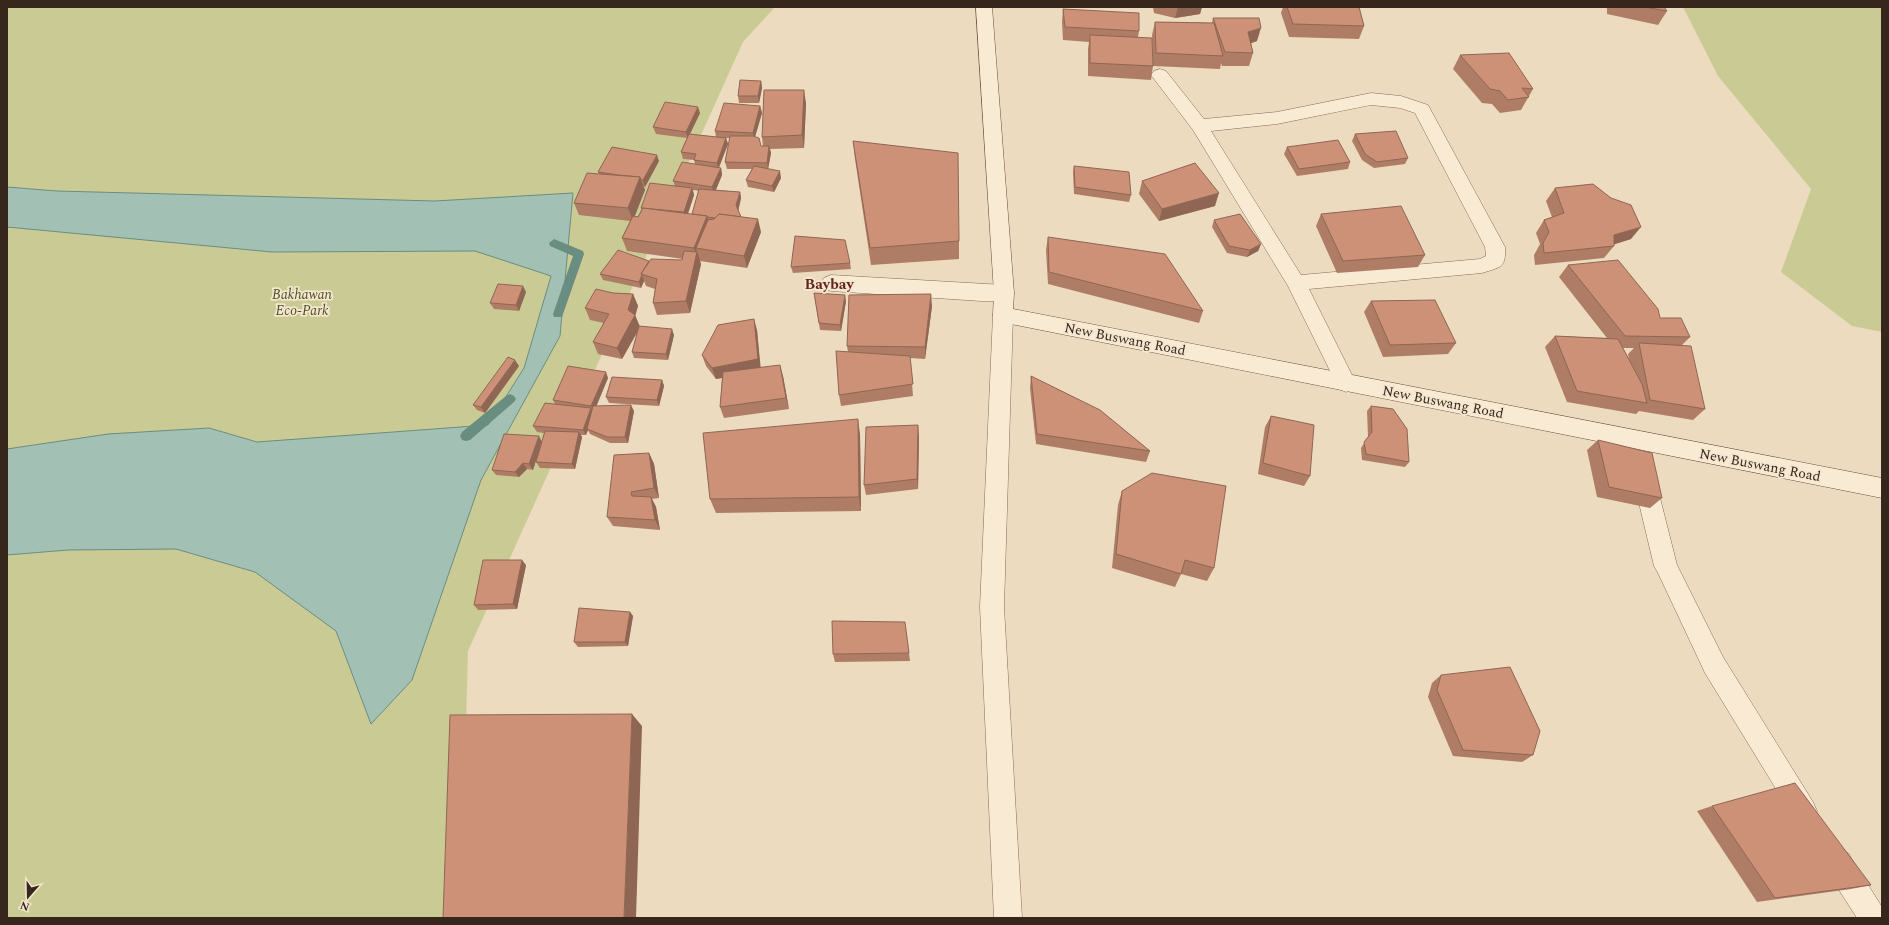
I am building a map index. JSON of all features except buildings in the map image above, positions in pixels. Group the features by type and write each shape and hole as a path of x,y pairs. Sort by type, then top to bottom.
{"street":[{"path":"984,7 1004,304 992,607 1008,918"},
{"path":"1160,75 1199,126 1296,284 1346,383"},
{"path":"1199,126 1277,118 1371,99 1401,102 1422,109 1495,247 1496,260 1482,266 1296,284"},
{"name":"New Buswang Road","path":"831,283 981,293 1004,304 1346,383 1882,488"},
{"path":"1642,441 1643,473 1666,566 1714,665 1820,836 1873,918"}],"green space":[{"name":"Bakhawan Eco-Park","path":"7,7 775,7 743,42 468,651 461,918 7,918"},
{"path":"1683,7 1882,7 1882,332 1852,326 1781,272 1811,189 1718,76"}],"shaded area":[{"path":"7,187 57,191 435,201 573,193 560,336 481,480 412,680 371,724 336,631 255,572 176,549 68,550 7,555 7,449 108,434 209,428 257,442 488,425 524,368 551,276 475,251 272,252 7,227"}],"waterway":[{"path":"554,243 579,254 558,314"},
{"path":"466,436 510,399"}],"district":[{"name":"Baybay","path":"829,284"}]}
